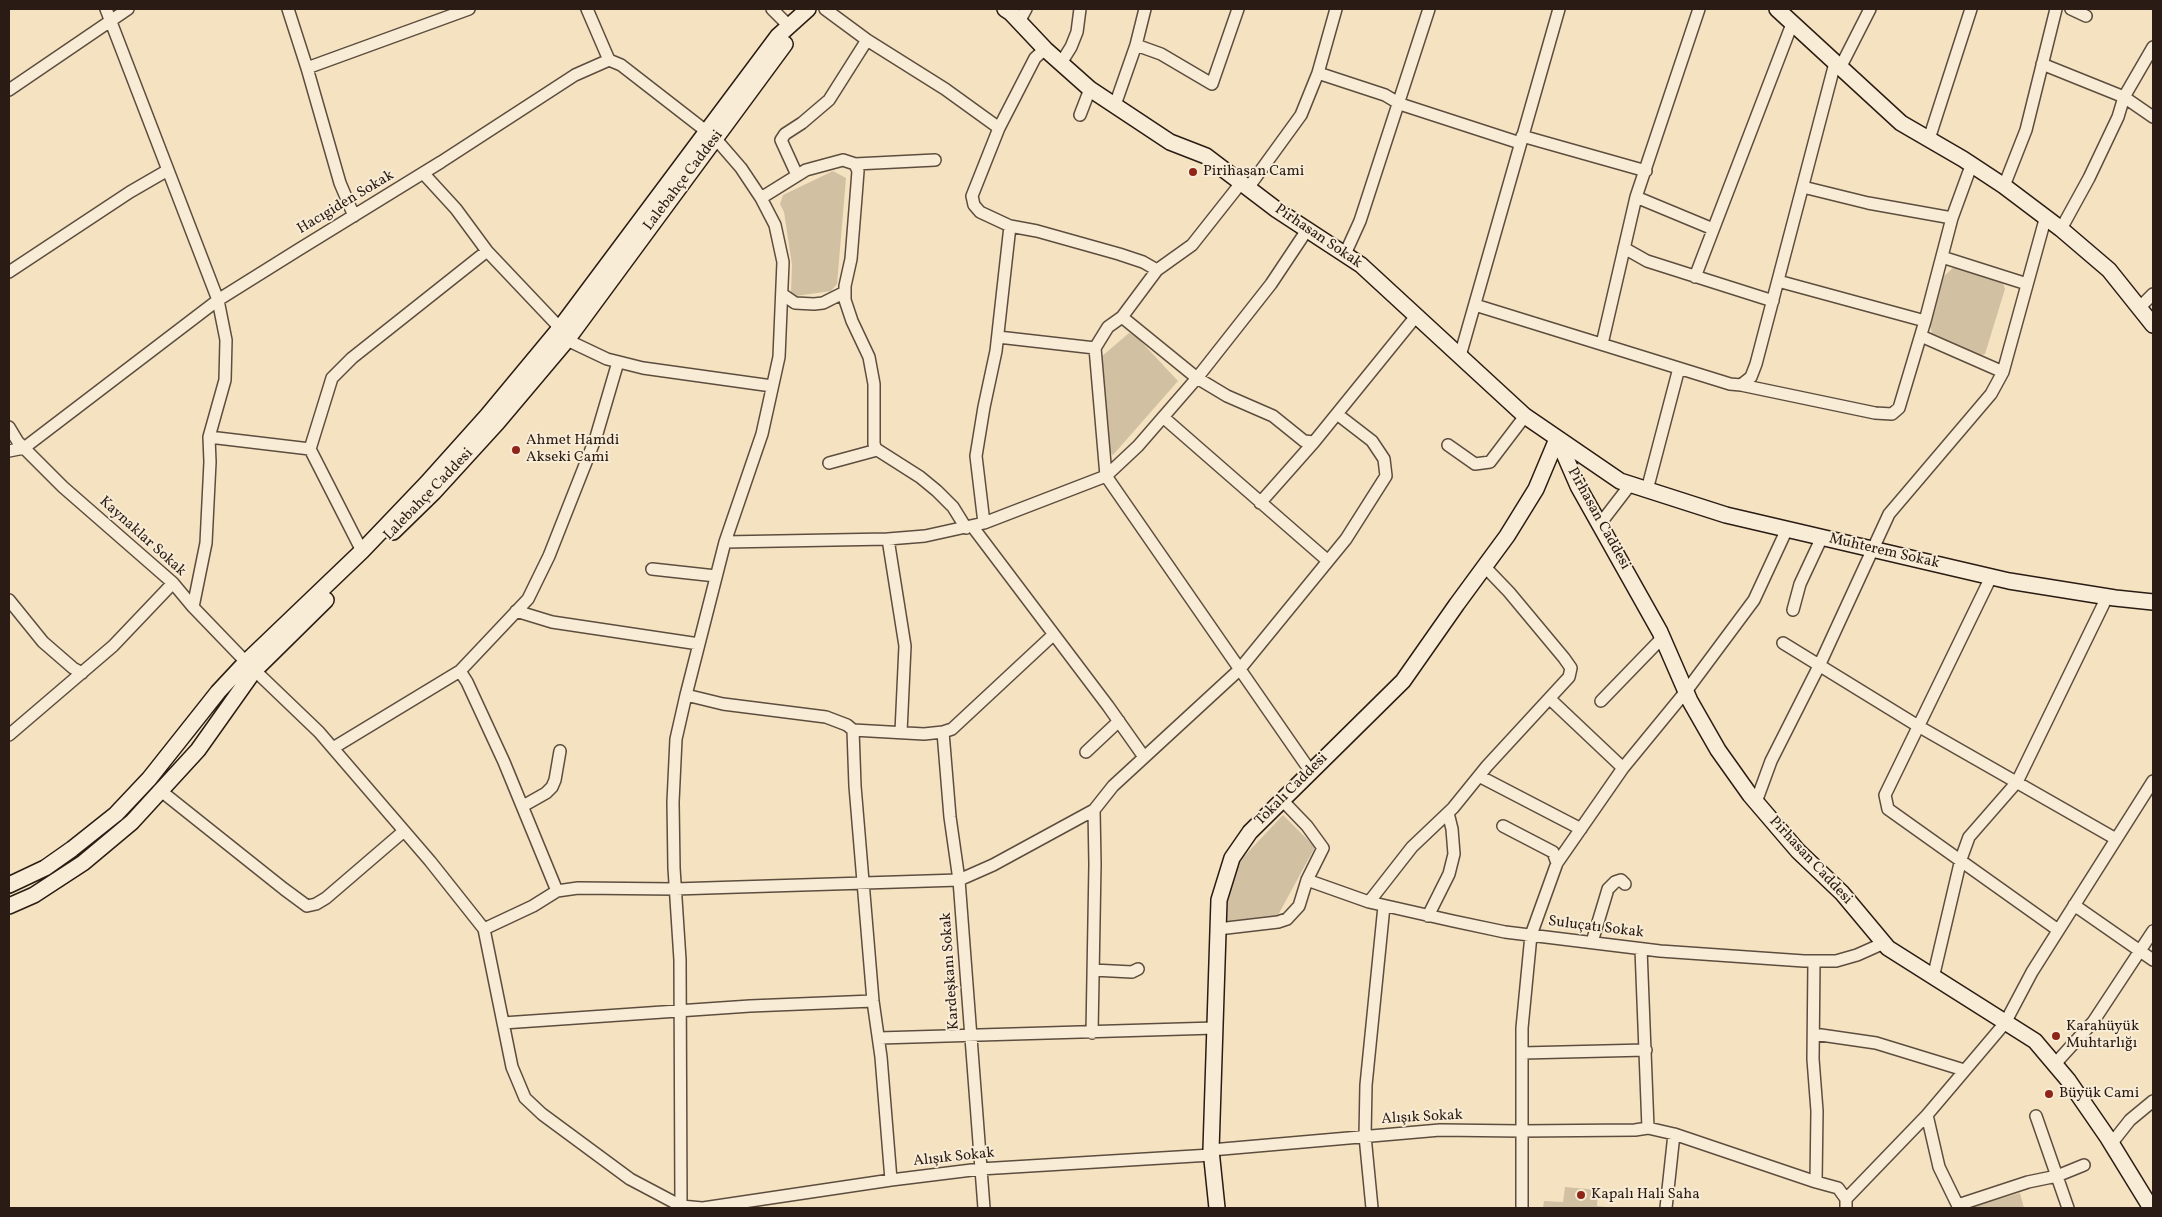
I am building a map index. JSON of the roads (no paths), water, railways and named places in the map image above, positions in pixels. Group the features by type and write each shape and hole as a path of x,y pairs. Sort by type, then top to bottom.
{"street":[{"path":"106,9 218,300 226,340 225,380 209,437 210,462 206,542 193,607"},
{"path":"9,90 128,9"},
{"path":"288,9 340,183 354,216"},
{"path":"307,68 469,9"},
{"path":"587,9 609,60 621,65 711,134 741,168 762,198 775,225 783,262 779,357 762,434 725,542 676,739 674,764 675,889 680,960 681,1011 681,1207 630,1179 542,1114 525,1098 512,1067 484,928 533,906 557,891 578,888 675,889 959,880 993,865 1094,810 1113,786 1239,670 1346,539 1386,476 1384,459 1372,441 1337,414"},
{"path":"772,9 790,27"},
{"name":"Lalebahçe Caddesi","path":"9,885 59,858 116,814 149,779 218,692 250,666 434,492 498,423 711,134 778,36 808,9"},
{"path":"825,9 867,40 945,89 999,128"},
{"name":"Pirhasan Sokak","path":"1004,9 1023,15 1045,48 1090,89 1170,142 1206,156 1244,186 1307,230 1361,264 1524,416 1625,483"},
{"path":"1061,63 1071,47 1077,32 1080,9"},
{"path":"1115,105 1136,45 1145,9"},
{"path":"1136,45 1161,54 1212,84 1238,9"},
{"path":"1311,772 1106,476 1095,348 1108,327 1122,318 1157,270 1192,245 1244,186 1300,116 1318,73 1336,9"},
{"path":"1345,254 1360,221 1400,104 1429,9"},
{"path":"1460,356 1559,9"},
{"path":"1602,344 1636,198 1699,9"},
{"path":"1777,9 1901,123 1963,159 2004,186 2062,229 2109,270 2153,325"},
{"path":"1741,385 1751,377 1837,66 1870,9"},
{"path":"1930,139 1972,9"},
{"path":"2004,186 2026,130 2056,9"},
{"path":"2071,9 2086,16"},
{"path":"1695,277 1792,24"},
{"path":"797,175 781,140 784,134 802,123 829,100 867,40"},
{"path":"2062,229 2114,125 2124,97 2153,47"},
{"path":"1045,48 1035,58 999,128 972,196 974,205 980,212 1010,226 1037,231 1119,254 1143,262 1157,270"},
{"name":"Hacıgiden Sokak","path":"9,451 24,448 218,300 423,173 575,75 609,60"},
{"path":"2042,64 2124,97 2153,117"},
{"path":"1318,73 1385,95 1400,104 1521,139 1646,171"},
{"path":"1080,115 1090,89"},
{"path":"762,198 806,170 843,160 855,164 935,160"},
{"path":"855,164 858,171 845,300 868,357 874,384 872,437 877,450 920,477 953,507 1053,635 1144,757"},
{"path":"1475,305 1730,384 1875,413 1892,414 1900,408 1952,218 1971,166"},
{"path":"9,272 115,201 168,170"},
{"path":"423,173 456,209 488,251 564,334 607,359 618,362 643,368 772,386"},
{"path":"1803,187 1868,203 1952,218"},
{"path":"1636,198 1713,229"},
{"path":"1756,802 1771,761 1819,666 1890,514 1991,394 2003,372 2046,216"},
{"path":"984,523 976,456 998,337 1010,226"},
{"path":"725,542 888,540 925,536 984,523 1106,476 1138,446 1197,378 1271,284 1307,230"},
{"path":"1624,248 1647,261 1773,301"},
{"path":"362,551 310,449 332,378 352,358 488,251"},
{"path":"1942,257 2027,284"},
{"path":"1778,281 1925,321"},
{"path":"782,294 795,303 814,304 823,303 845,292"},
{"path":"2139,308 2153,294"},
{"path":"1260,503 1314,442 1416,316"},
{"path":"1122,318 1197,378 1226,396 1273,416 1304,441 1314,442"},
{"name":"Lalebahçe Caddesi","path":"9,906 34,895 83,863 132,822 198,750 250,666 362,551 564,334"},
{"path":"1921,336 2003,372"},
{"path":"998,337 1095,348"},
{"path":"333,748 460,671 528,599 549,556 596,436 618,362"},
{"path":"1647,490 1679,368"},
{"path":"1448,445 1475,464 1490,462 1524,416"},
{"path":"1163,417 1328,561"},
{"name":"Kaynaklar Sokak","path":"9,427 24,448 63,487 173,583 193,607 250,666 320,732 484,928"},
{"path":"209,437 310,449"},
{"name":"Pirhasan Caddesi","path":"1557,439 1578,486 1662,638 1687,690 1690,702 1718,750 1756,802 1798,851 1842,893 1888,948 2035,1042 2068,1080 2151,1208"},
{"name":"Tokalı Caddesi","path":"1217,1208 1211,1153 1219,900 1232,858 1250,832 1403,681 1508,536 1536,488 1557,439"},
{"path":"829,463 877,450"},
{"path":"1600,524 1625,483"},
{"name":"Muhterem Sokak","path":"1625,483 1726,515 1991,577 2153,602"},
{"path":"1522,1208 1522,1028 1531,935 1558,863 1623,768 1687,690 1754,600 1787,529"},
{"path":"1793,610 1800,584 1822,537"},
{"path":"888,540 905,646 901,732"},
{"path":"1368,902 1412,847 1448,813 1569,677 1571,668 1532,618 1485,567"},
{"path":"652,569 716,576"},
{"path":"1991,577 1885,795 1888,809 1961,859 2058,930"},
{"path":"9,735 113,646 173,583"},
{"path":"1933,978 1961,859 1969,837 2016,782 2107,596"},
{"path":"9,600 43,642 73,668 82,673"},
{"path":"516,611 552,622 699,644"},
{"path":"686,695 723,704 826,717 847,725 853,730 943,732 952,729 1053,635"},
{"path":"1602,701 1662,638"},
{"path":"1783,643 1918,726 2116,839"},
{"path":"460,671 467,682 523,806 557,891"},
{"path":"1550,700 1623,768"},
{"path":"1086,752 1119,722"},
{"path":"853,730 855,786 863,883 891,1180"},
{"name":"Kardeşkanı Sokak","path":"943,732 950,817 959,880 984,1208"},
{"path":"523,806 552,787 560,751"},
{"path":"1479,776 1581,829"},
{"path":"1641,949 1648,1128 1674,1134 1838,1188 1846,1204 1927,1115 2004,1023 2032,972 2153,781"},
{"path":"162,791 284,890 307,906 316,904 326,898 404,831"},
{"path":"1218,929 1241,928 1287,919 1298,906 1307,880 1323,848 1307,826 1282,800"},
{"path":"1092,1033 1094,810"},
{"path":"1428,916 1449,874 1454,854 1452,829 1448,813"},
{"path":"1503,826 1552,852 1558,863"},
{"name":"Suluçatı Sokak","path":"1307,880 1368,902 1505,932 1641,949 1836,961 1857,955 1884,943"},
{"path":"1592,942 1608,889 1615,882 1621,880 1625,884"},
{"path":"1372,1208 1365,1136 1366,1085 1384,906"},
{"path":"2074,906 2153,960"},
{"path":"2054,1064 2093,1022 2153,931"},
{"path":"1814,961 1817,1111 1816,1182"},
{"path":"1093,970 1132,972 1138,969"},
{"path":"503,1024 873,1000"},
{"path":"879,1038 1215,1028"},
{"path":"1814,1034 1876,1043 1964,1070"},
{"path":"1522,1053 1646,1050"},
{"path":"2111,1144 2130,1120 2153,1101"},
{"path":"1927,1115 1939,1167 1959,1207 2028,1182 2057,1176 2084,1165"},
{"path":"2036,1116 2068,1208"},
{"name":"Alışık Sokak","path":"681,1207 702,1208 891,1180 980,1170 1211,1153 1365,1136 1440,1130 1635,1130 1648,1128"},
{"path":"1666,1208 1674,1134"}],"place":[{"name":"Pirihasan Cami","path":"1193,172"},
{"name":"Ahmet Hamdi Akseki Cami","path":"516,450"},
{"name":"Karahüyük Muhtarlığı","path":"2056,1036"},
{"name":"Büyük Cami","path":"2049,1094"},
{"name":"Kapalı Halı Saha","path":"1581,1195"}]}
